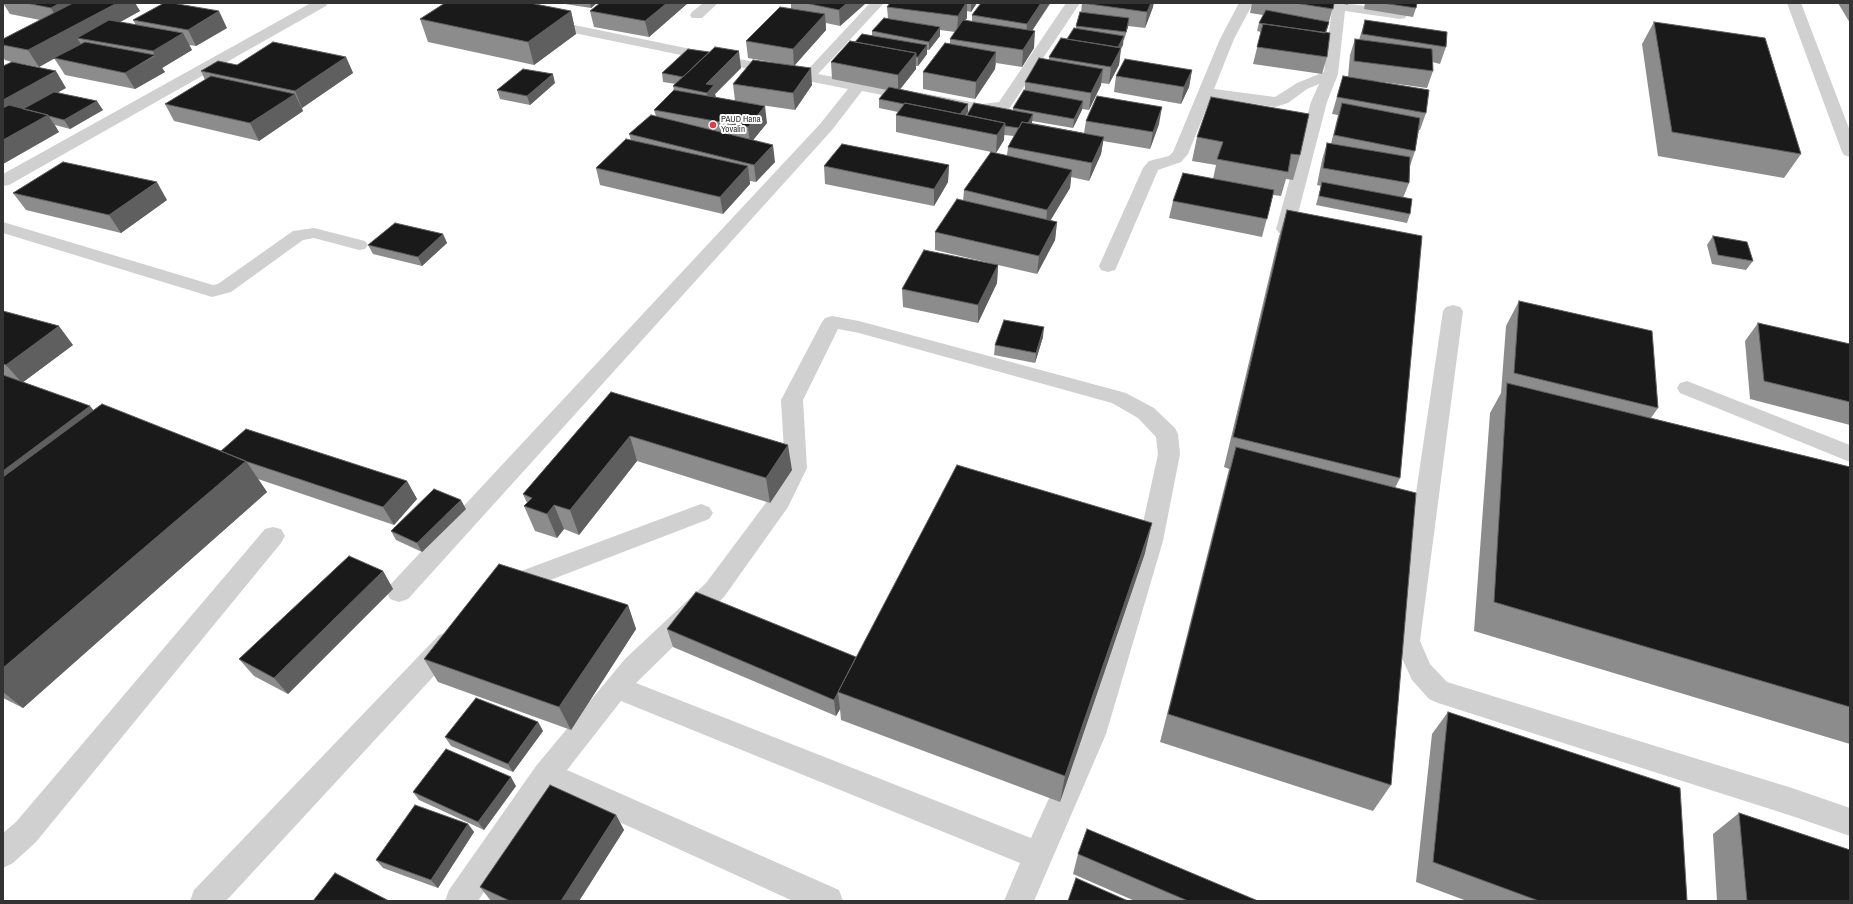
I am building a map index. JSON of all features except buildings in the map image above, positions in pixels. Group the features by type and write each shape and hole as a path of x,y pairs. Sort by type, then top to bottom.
{"street":[{"path":"3,181 321,3"},
{"path":"697,15 711,3"},
{"path":"808,77 877,3"},
{"path":"529,20 857,88 982,110 1004,106 1073,3"},
{"path":"1108,266 1151,168 1155,165 1175,159 1180,154 1227,39 1246,3"},
{"path":"1316,3 1400,15"},
{"path":"1794,3 1850,152"},
{"path":"1285,229 1319,102 1330,74 1339,6"},
{"path":"1206,92 1275,102 1283,100 1302,86 1330,74"},
{"path":"399,592 826,127 857,88"},
{"path":"3,227 212,291 224,288 291,239 299,235 314,233 359,245"},
{"path":"1453,311 1407,641 1421,672 1438,691 1792,802 1850,822"},
{"path":"460,901 546,775 616,687 634,667 715,590 780,501 796,468 792,400 832,322 859,327 1119,398 1146,413 1167,434 1170,454 1151,541 1092,734 1019,901"},
{"path":"1687,388 1850,454"},
{"path":"487,602 506,586 701,513"},
{"path":"3,853 26,832 273,536"},
{"path":"205,901 465,625"},
{"path":"616,687 1039,856"},
{"path":"546,775 828,901"}],"place":[{"name":"PAUD Hana Yovalin","path":"713,125"}]}
